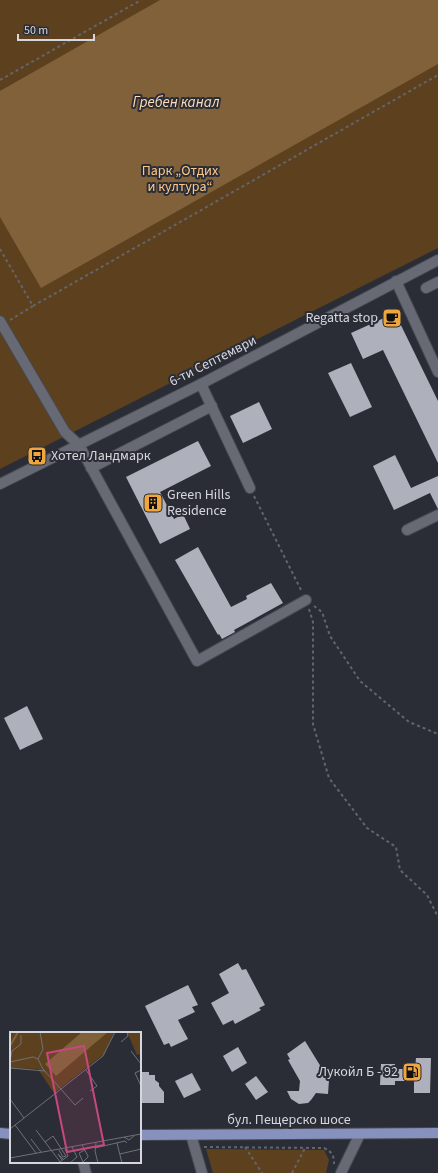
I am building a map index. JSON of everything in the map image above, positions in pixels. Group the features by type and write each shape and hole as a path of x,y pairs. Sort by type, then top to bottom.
{"main road":[{"path":"0,1133 10,1134"},
{"name":"бул. Пещерско шосе","path":"141,1135 438,1134"}],"street":[{"name":"6-ти Септември","path":"0,484 201,384 438,260"},
{"path":"396,281 438,372"},
{"path":"426,288 438,282"},
{"path":"1,323 65,432 79,445 197,661 306,600"},
{"path":"201,384 250,488"},
{"path":"91,468 212,406"},
{"path":"407,530 438,515"},
{"path":"338,1171 360,1134"},
{"path":"191,1135 202,1173"},
{"path":"83,1163 86,1173"}],"path":[{"path":"0,80 141,0"},
{"path":"1,323 438,76"},
{"path":"0,249 33,306"},
{"path":"250,488 306,600 313,622 313,724 329,778 367,828 396,847 400,870 428,895 438,917"},
{"path":"306,600 322,612 330,636 360,681 409,722 438,734"},
{"path":"194,1147 324,1148 331,1151 338,1171"},
{"path":"246,1147 262,1173"},
{"path":"292,1173 305,1148"}],"green space":[{"name":"Парк „Отдих и култура“","path":"0,0 438,0 438,248 0,469"},
{"path":"206,1149 324,1150 329,1160 326,1173 213,1173"}],"water":[{"name":"Гребен канал","path":"160,0 438,0 438,64 41,288 0,217 0,91"}],"building":[{"path":"395,313 438,401 438,463 383,350 363,359 351,333"},
{"path":"351,363 372,407 350,417 328,373"},
{"path":"259,402 272,429 243,443 230,416"},
{"name":"Green Hills Residence","path":"198,441 211,466 160,492 174,519 183,514 190,529 160,544 126,477"},
{"path":"395,455 411,488 438,476 438,509 430,493 394,510 373,466"},
{"path":"198,547 231,607 247,599 246,596 271,583 283,603 234,630 235,632 222,639 219,634 218,635 175,560"},
{"path":"27,706 43,739 20,750 4,718"},
{"path":"238,963 242,970 246,969 265,1005 259,1008 261,1010 235,1024 233,1020 223,1025 211,1003 229,993 219,974"},
{"path":"188,985 198,1005 192,1007 195,1012 178,1020 188,1039 171,1047 169,1043 164,1045 145,1006"},
{"path":"305,1041 329,1080 328,1094 316,1093 308,1103 299,1104 291,1099 287,1091 299,1091 300,1081 288,1060 290,1059 287,1054"},
{"path":"238,1047 247,1063 232,1072 223,1056"},
{"path":"416,1058 431,1058 430,1093 414,1093 414,1081 395,1081 395,1085 380,1085 381,1064 395,1064 395,1069 415,1069"},
{"path":"141,1072 149,1072 149,1075 155,1075 155,1080 159,1083 159,1086 164,1092 164,1103 141,1103"},
{"path":"192,1073 201,1090 184,1098 175,1081"},
{"path":"256,1076 268,1092 256,1100 245,1084"}],"place":[{"name":"Regatta stop","path":"392,318"},
{"name":"Хотел Ландмарк","path":"37,456"},
{"name":"Green Hills Residence","path":"153,503"},
{"name":"Лукойл Б - 92","path":"412,1072"}]}
